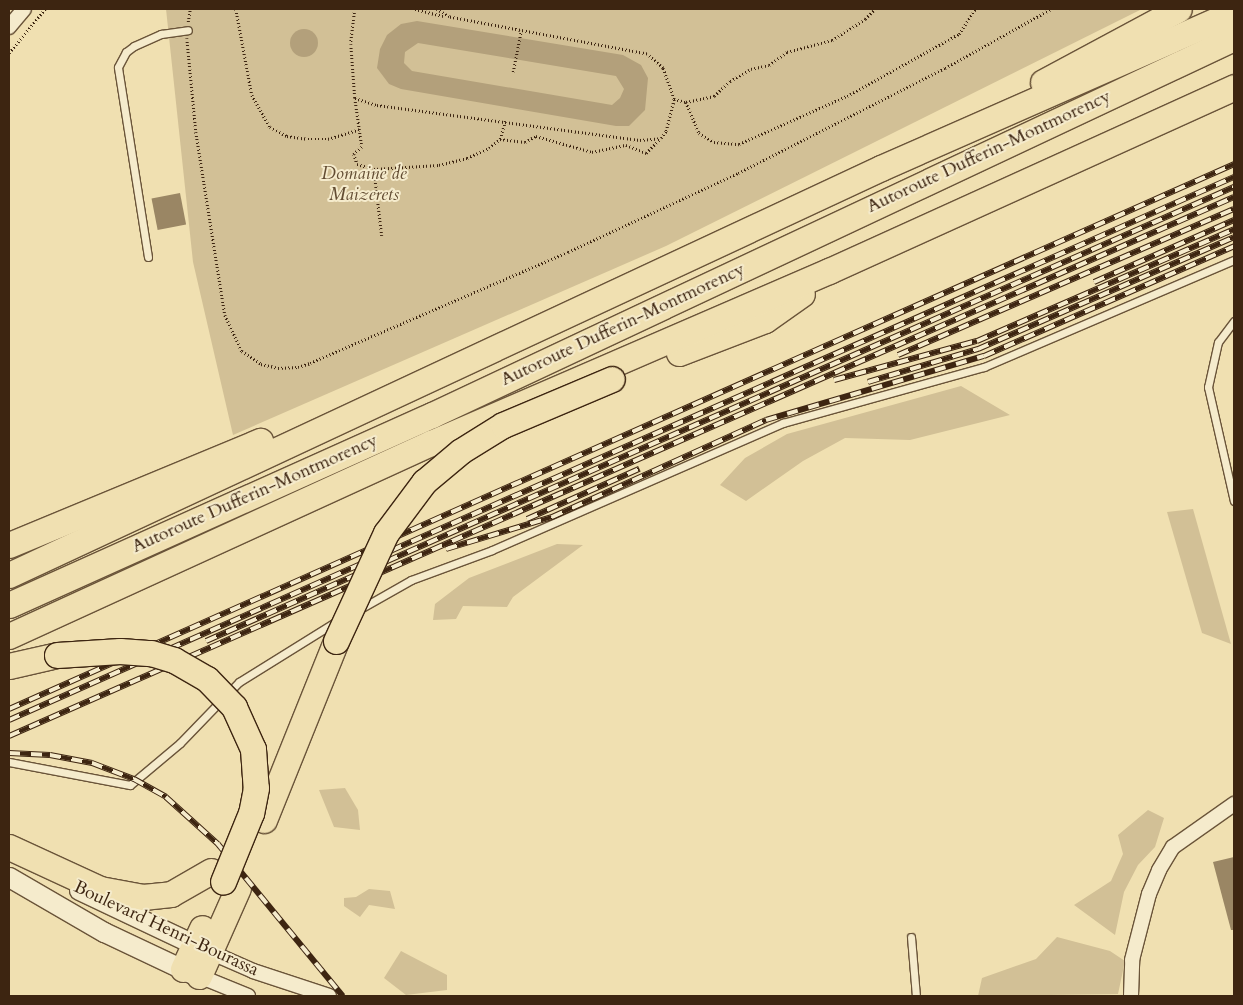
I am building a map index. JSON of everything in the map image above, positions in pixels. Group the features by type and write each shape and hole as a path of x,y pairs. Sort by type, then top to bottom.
{"highway":[{"path":"881,168 1179,9"},
{"name":"Autoroute Dufferin-Montmorency","path":"9,575 881,168 1234,12"},
{"name":"Autoroute Dufferin-Montmorency","path":"9,605 432,415 1234,38"},
{"path":"9,636 431,443 829,271 1234,87"},
{"path":"224,880 386,533 406,502 441,466 503,425 612,379 765,320 829,271"},
{"path":"9,545 289,429 399,394"},
{"path":"9,666 57,655 120,651 151,653 191,669 223,692 246,729 256,769 251,812 237,842 202,949 191,973"},
{"path":"9,849 100,890 143,897 171,894 224,880"}],"main road":[{"name":"Boulevard Henri-Bourassa","path":"9,849 102,903 202,949"},
{"name":"Boulevard Henri-Bourassa","path":"9,877 104,932 191,973"}],"street":[{"path":"9,27 24,9"},
{"path":"1131,996 1132,960 1149,894 1159,870 1173,847 1234,804"},
{"name":"Boulevard Henri-Bourassa","path":"202,949 279,980 329,996"},
{"name":"Boulevard Henri-Bourassa","path":"191,973 248,996"}],"lane":[{"path":"148,257 118,67 126,52 134,46 161,34 188,30"},
{"path":"9,762 130,785 180,743 239,682 411,580 492,550 783,423 984,367 1234,260"},
{"path":"1234,321 1218,342 1208,387 1234,501"},
{"path":"911,937 916,996"}],"path":[{"path":"9,53 45,9"},
{"path":"190,9 188,30 196,132 225,315 242,351 261,364 278,368 298,367 310,363 568,252 738,173 953,64 1051,9"},
{"path":"236,9 252,95 270,127 287,136 308,140 328,139 361,129"},
{"path":"355,9 351,44 362,147 354,154 357,164 374,169 439,165 467,158 489,148 500,139 505,121"},
{"path":"415,9 521,31 648,54 663,68 674,99 666,131 646,153 626,145 592,152 536,136 525,142 500,139"},
{"path":"436,9 449,17"},
{"path":"674,99 686,102 714,96 730,80 751,69 769,65 787,52 832,40 865,19 875,9"},
{"path":"686,102 699,133 714,142 738,144 847,96 959,34 975,9"},
{"path":"514,72 521,31"},
{"path":"356,98 377,105 640,140 661,138"},
{"path":"374,169 382,236"}],"green space":[{"name":"Domaine de Maizerets","path":"166,9 1142,9 666,246 233,435 193,262"},
{"path":"961,386 1010,415 910,440 845,438 803,461 746,501 720,485 745,458 787,434"},
{"path":"1193,509 1231,644 1202,633 1167,512"},
{"path":"557,544 583,545 513,597 507,607 463,606 456,619 433,620 435,604 469,578"},
{"path":"345,788 358,810 360,830 334,827 319,790"},
{"path":"1148,810 1164,818 1155,847 1138,865 1124,892 1115,935 1074,905 1111,881 1123,854 1118,835"},
{"path":"369,889 390,891 395,909 369,905 360,917 344,906 344,898 356,897"},
{"path":"1057,937 1110,951 1125,961 1118,994 978,996 982,978 1036,959"},
{"path":"401,951 447,975 447,990 406,995 384,978"}],"shaded area":[{"path":"417,21 623,55 641,65 648,78 645,110 629,126 616,126 401,89 389,84 377,68 380,49 387,35 401,24","holes":["418,43 616,76 624,89 620,98 612,105 412,71 404,63 405,52"]},
{"path":"304,29 314,33 318,43 314,53 304,57 294,53 290,43 294,33"}],"building":[{"path":"180,193 186,224 158,230 152,199"},
{"path":"1234,857 1234,930 1231,930 1213,862"}],"railway":[{"path":"9,709 1234,164"},
{"path":"9,720 1234,177"},
{"path":"206,641 1234,187"},
{"path":"9,736 1234,197"},
{"path":"898,355 1234,209"},
{"path":"1094,282 1234,220"},
{"path":"834,380 977,341 1234,229"},
{"path":"868,382 978,349 1234,237"},
{"path":"446,549 552,517 766,420 984,356 1234,246"},
{"path":"527,519 639,469"},
{"path":"9,753 50,755 92,763 134,779 166,797 218,844 343,996"}]}
